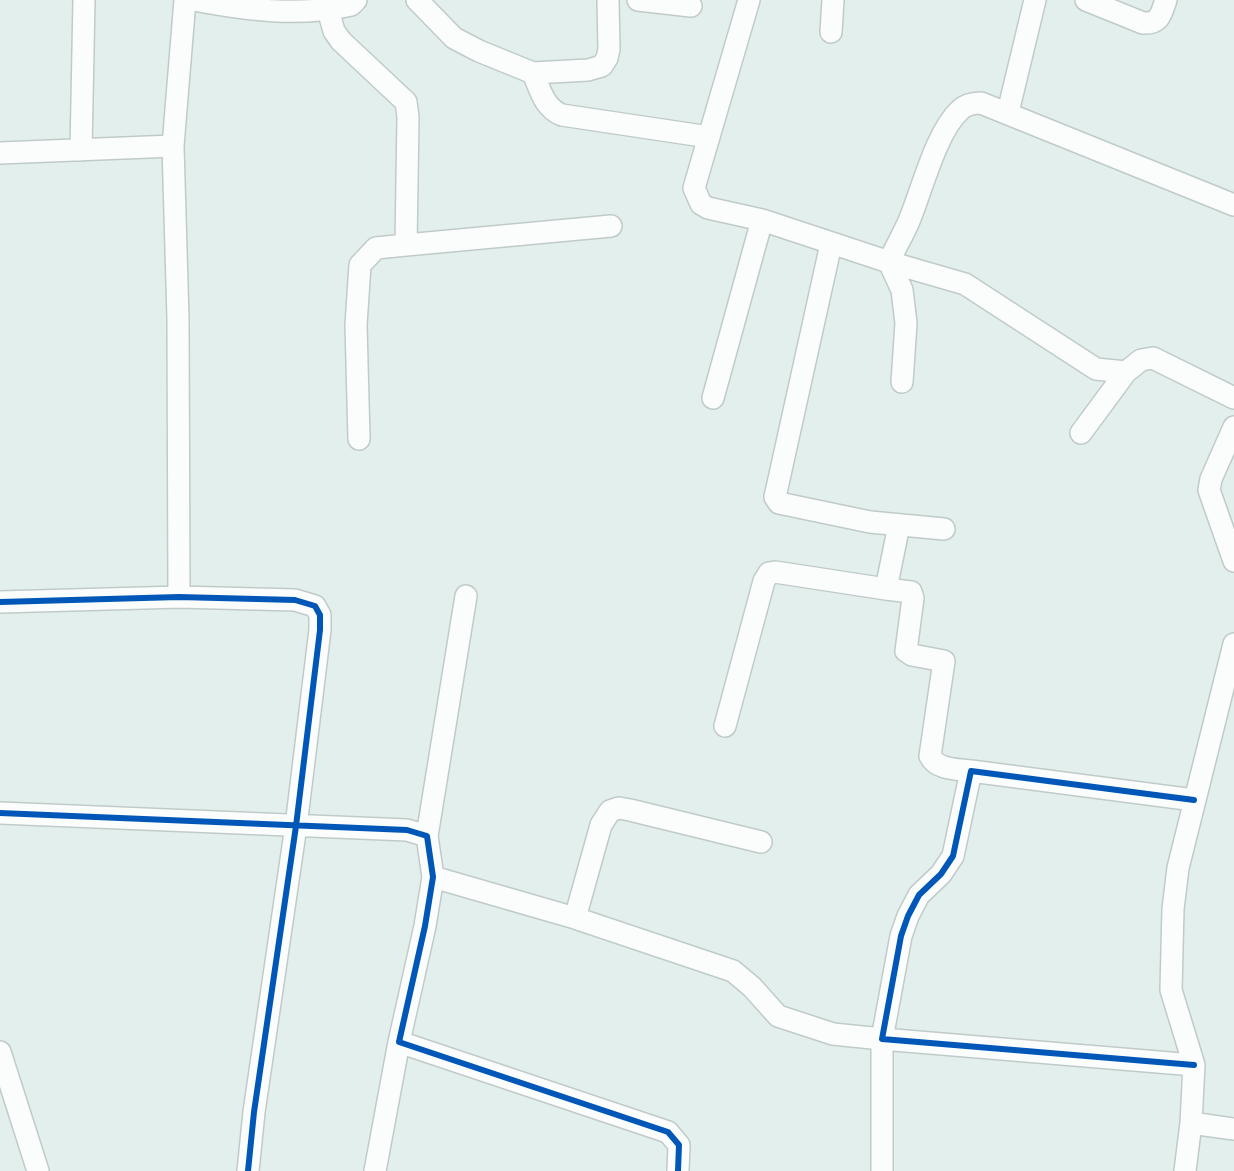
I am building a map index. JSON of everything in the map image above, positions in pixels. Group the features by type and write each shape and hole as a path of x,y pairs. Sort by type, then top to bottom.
{"street":[{"path":"81,150 84,0"},
{"path":"179,597 178,319 173,146 185,0"},
{"path":"194,0 244,9 308,12 351,5 356,0"},
{"path":"417,0 454,38 479,51 533,72 588,70 602,66 607,58 608,49 608,0"},
{"path":"638,0 691,6"},
{"path":"749,0 694,188 697,199 708,208 762,220 831,244 965,284 1096,369 1126,372"},
{"path":"831,32 833,0"},
{"path":"1008,112 1035,0"},
{"path":"1086,0 1143,24 1153,24 1159,19 1166,0"},
{"path":"328,10 334,31 341,41 406,102 408,117 406,245"},
{"path":"533,72 547,104 552,111 562,115 709,138"},
{"path":"889,262 908,222 934,154 956,115 971,102 981,103 1008,112 1234,206"},
{"path":"0,153 173,146"},
{"path":"713,398 762,220"},
{"path":"359,439 356,324 360,265 376,248 611,226"},
{"path":"831,244 775,497 779,503 839,517 944,529"},
{"path":"889,262 902,290 906,323 902,382"},
{"path":"1081,433 1126,372 1141,360 1153,358 1234,398"},
{"path":"1234,427 1211,479 1209,490 1234,561"},
{"path":"886,589 899,525"},
{"path":"725,726 764,581 769,573 775,572 911,592 913,598 906,651 912,655 944,661 930,756 933,762 939,765 971,771 1194,800"},
{"path":"375,1171 399,1042 425,926 433,877 427,836 466,596"},
{"path":"0,602 179,597 295,600 315,606 320,615 320,630 296,826 254,1112 248,1171"},
{"path":"1184,1171 1191,1123 1194,1065 1170,990 1173,909 1177,876 1194,800 1229,676 1234,644"},
{"path":"882,1171 882,1039 901,936 908,916 919,895 940,874 953,856 971,771"},
{"path":"575,918 601,825 610,811 619,808 630,810 762,842"},
{"path":"0,814 407,830 427,836"},
{"path":"433,877 575,918 733,971 752,987 778,1016 833,1034 1194,1065"},
{"path":"399,1042 668,1132 679,1145 678,1171"},
{"path":"0,1052 38,1171"},
{"path":"1191,1123 1234,1129"}],"cycle path":[{"path":"0,602 179,597 295,600 315,606 320,615 320,630 296,826 254,1112 248,1171"},
{"path":"1194,800 971,771 953,856 941,874 919,895 908,916 901,936 882,1039 1194,1065"},
{"path":"0,813 407,830 427,836 433,877 425,926 399,1042 668,1132 679,1145 678,1171"}]}
